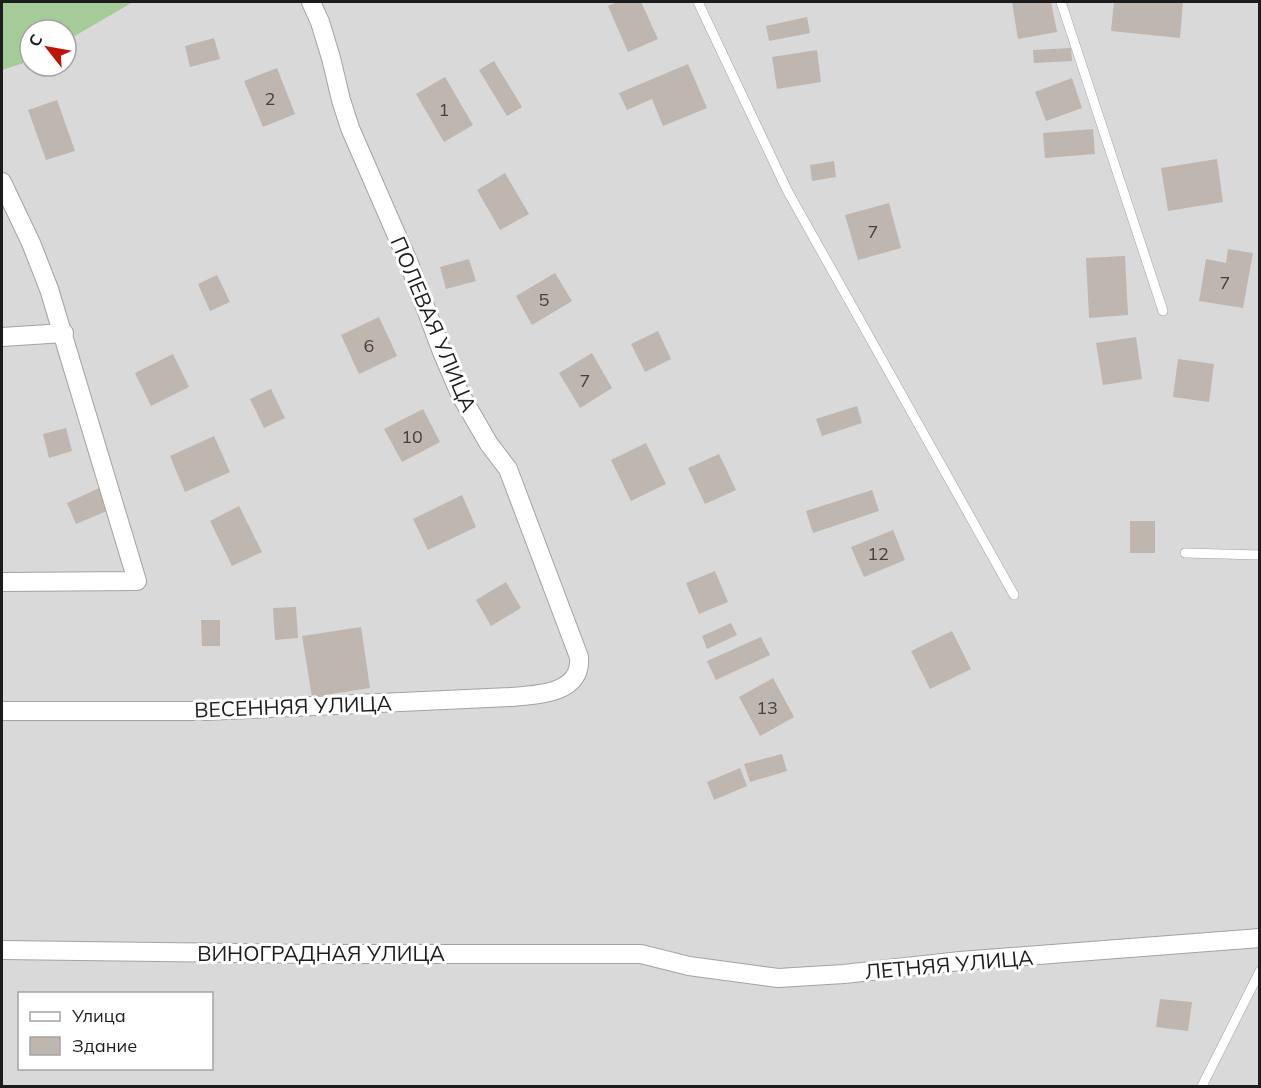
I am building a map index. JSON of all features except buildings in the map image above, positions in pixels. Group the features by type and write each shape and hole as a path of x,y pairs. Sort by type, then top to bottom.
{"street":[{"name":"ПОЛЕВАЯ УЛИЦА","path":"311,2 320,22 340,100 350,128 410,266 442,352 475,422 508,470 579,657 580,666 577,674"},
{"path":"2,182 31,243 63,333 137,581 2,582"},
{"path":"2,337 63,333"},
{"name":"ВЕСЕННЯЯ УЛИЦА","path":"2,711 205,711 510,698 537,695 565,687 573,681 577,674"},
{"name":"ЛЕТНЯЯ УЛИЦА","path":"641,954 689,966 778,978 844,974 960,961 1260,938"},
{"name":"ВИНОГРАДНАЯ УЛИЦА","path":"2,950 310,954 641,954"}],"lane":[{"path":"698,2 787,190 1014,595"},
{"path":"1061,2 1163,311"},
{"path":"1185,553 1260,555"},
{"path":"1202,1086 1260,971"}],"shaded area":[{"path":"2,2 1259,2 1259,1086 2,1086"}],"green space":[{"path":"2,2 133,2 78,34 78,18 18,18 18,65 2,70"}]}
